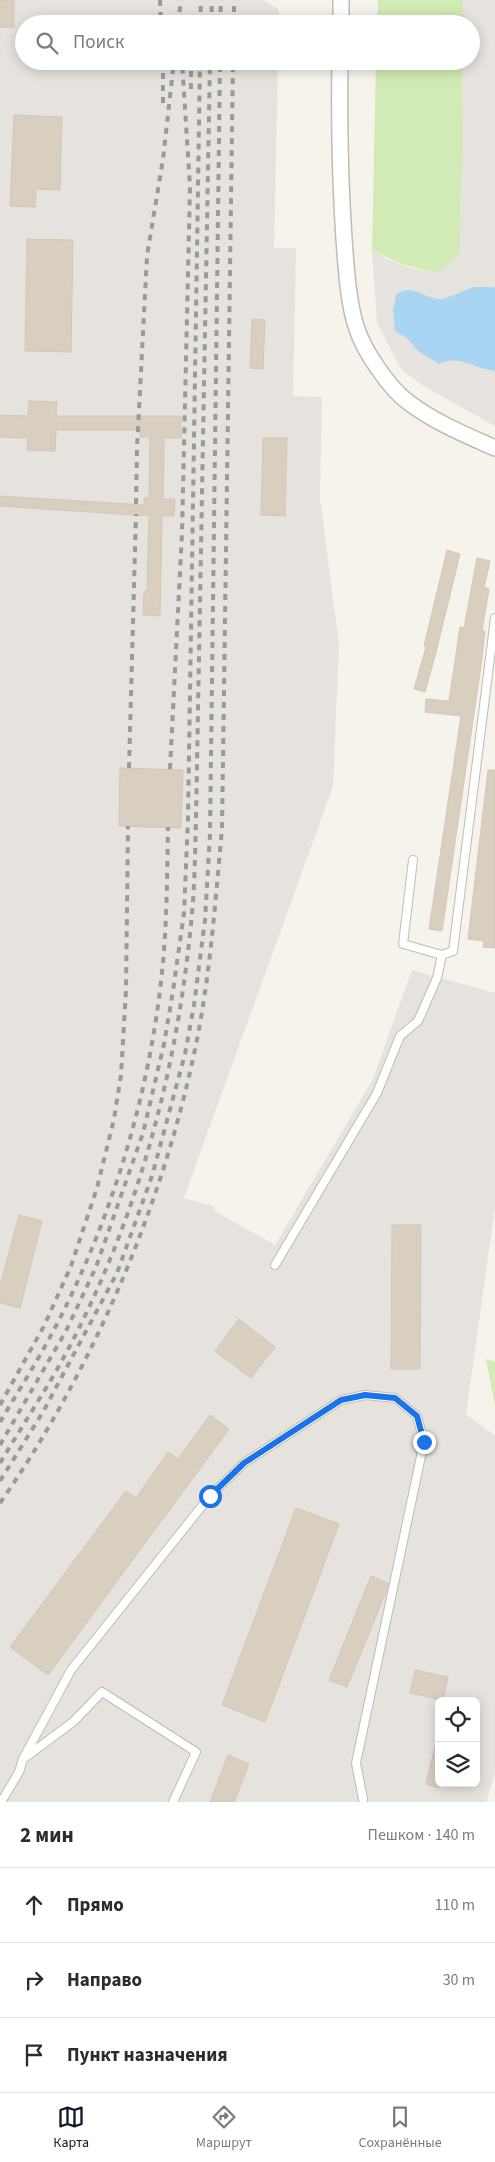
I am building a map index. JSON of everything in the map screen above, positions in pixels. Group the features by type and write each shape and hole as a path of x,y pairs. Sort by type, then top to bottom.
{"street":[{"path":"341,0 341,15"},
{"path":"340,70 339,124 342,213 346,272 357,329 383,376 407,402 454,429 495,448"}],"lane":[{"path":"413,860 403,944 442,955 453,950 495,618"},
{"path":"275,1265 377,1092 400,1036 418,1021 438,978 442,955"},
{"path":"2,1802 20,1772 23,1759 71,1670 210,1496 244,1463 341,1400 365,1395 379,1395 395,1398 417,1416 424,1442 356,1763 363,1799"},
{"path":"23,1759 73,1722 102,1692 196,1752 173,1802"}],"shaded area":[{"path":"0,0 264,0 279,10 279,15 15,15 15,70 278,70 274,248 296,248 293,396 322,397 320,498 339,645 333,786 184,1198 213,1206 216,1212 275,1245 373,1079 412,970 495,993 495,1207 466,1414 495,1436 495,1774 486,1802 0,1802"},
{"path":"463,0 495,0 495,426 422,385 401,369 377,322 372,249 386,259 411,268 438,273 463,132 462,70 480,70 480,15 463,15"}],"green space":[{"path":"378,0 463,0 463,15 377,15"},
{"path":"376,70 462,70 463,132 459,254 438,273 404,264 372,249"},
{"path":"486,1359 495,1362 495,1405"}],"water":[{"path":"473,287 494,287 495,289 495,371 460,361 446,361 439,364 418,351 407,338 395,331 393,310 396,295 402,291 413,291 440,299"}],"building":[{"path":"0,0 14,0 14,27 0,27"},
{"path":"14,115 62,117 60,190 36,189 35,207 10,206"},
{"path":"27,239 73,240 71,352 25,351"},
{"path":"252,319 265,320 263,369 250,368"},
{"path":"29,401 57,402 56,416 181,416 181,438 164,438 163,499 175,499 174,516 162,516 160,616 143,615 144,591 147,591 149,516 0,506 0,496 144,505 144,498 149,498 150,437 140,437 140,430 56,430 55,451 27,450 28,438 0,437 0,415 28,416"},
{"path":"263,438 287,438 285,516 261,515"},
{"path":"447,550 460,554 425,692 414,689 426,647 424,646"},
{"path":"477,558 490,561 484,587 489,589 482,631 485,631 481,666 442,931 429,929 461,716 425,712 426,699 449,701 460,627 464,628"},
{"path":"120,768 183,770 181,828 119,826"},
{"path":"488,770 495,770 495,948 483,947 484,941 468,939"},
{"path":"19,1215 42,1221 20,1308 0,1303 0,1286"},
{"path":"392,1225 421,1225 420,1369 391,1369"},
{"path":"239,1319 275,1347 251,1378 215,1351"},
{"path":"210,1415 229,1429 48,1675 10,1647 126,1491 136,1498 168,1452 178,1459"},
{"path":"296,1508 339,1524 265,1722 222,1705"},
{"path":"371,1576 388,1583 388,1587 347,1687 329,1680"},
{"path":"415,1670 448,1677 444,1697 435,1698 410,1693"},
{"path":"435,1746 435,1787 426,1784"},
{"path":"228,1755 249,1764 234,1802 210,1802"}],"railway":[{"path":"160,0 161,15"},
{"path":"179,15 181,0"},
{"path":"200,15 201,0"},
{"path":"211,15 212,0"},
{"path":"220,15 221,0"},
{"path":"234,0 234,15"},
{"path":"163,70 163,104"},
{"path":"136,504 147,256 163,159 173,70"},
{"path":"170,769 182,533 190,187 183,70"},
{"path":"191,70 191,89"},
{"path":"0,1445 66,1331 96,1267 143,1133 164,1044 173,991 184,913 188,818 200,70"},
{"path":"0,1463 75,1336 99,1286 120,1235 154,1130 178,1023 193,901 195,854 210,70"},
{"path":"0,1481 43,1412 117,1273 152,1176 185,1054 194,1005 205,920 210,834 220,70"},
{"path":"0,1503 33,1453 64,1400 93,1345 119,1288 163,1171 180,1112 200,1026 211,942 222,829 233,70"},
{"path":"129,768 136,514"},
{"path":"0,1405 44,1326 71,1266 97,1188 114,1119 121,1075 126,990 128,826"},
{"path":"0,1422 37,1361 76,1285 93,1245 123,1162 145,1076 160,990 164,949 168,827"}],"route":[{"path":"210,1496 244,1463 341,1400 365,1395 395,1398 417,1416 424,1442"}]}
